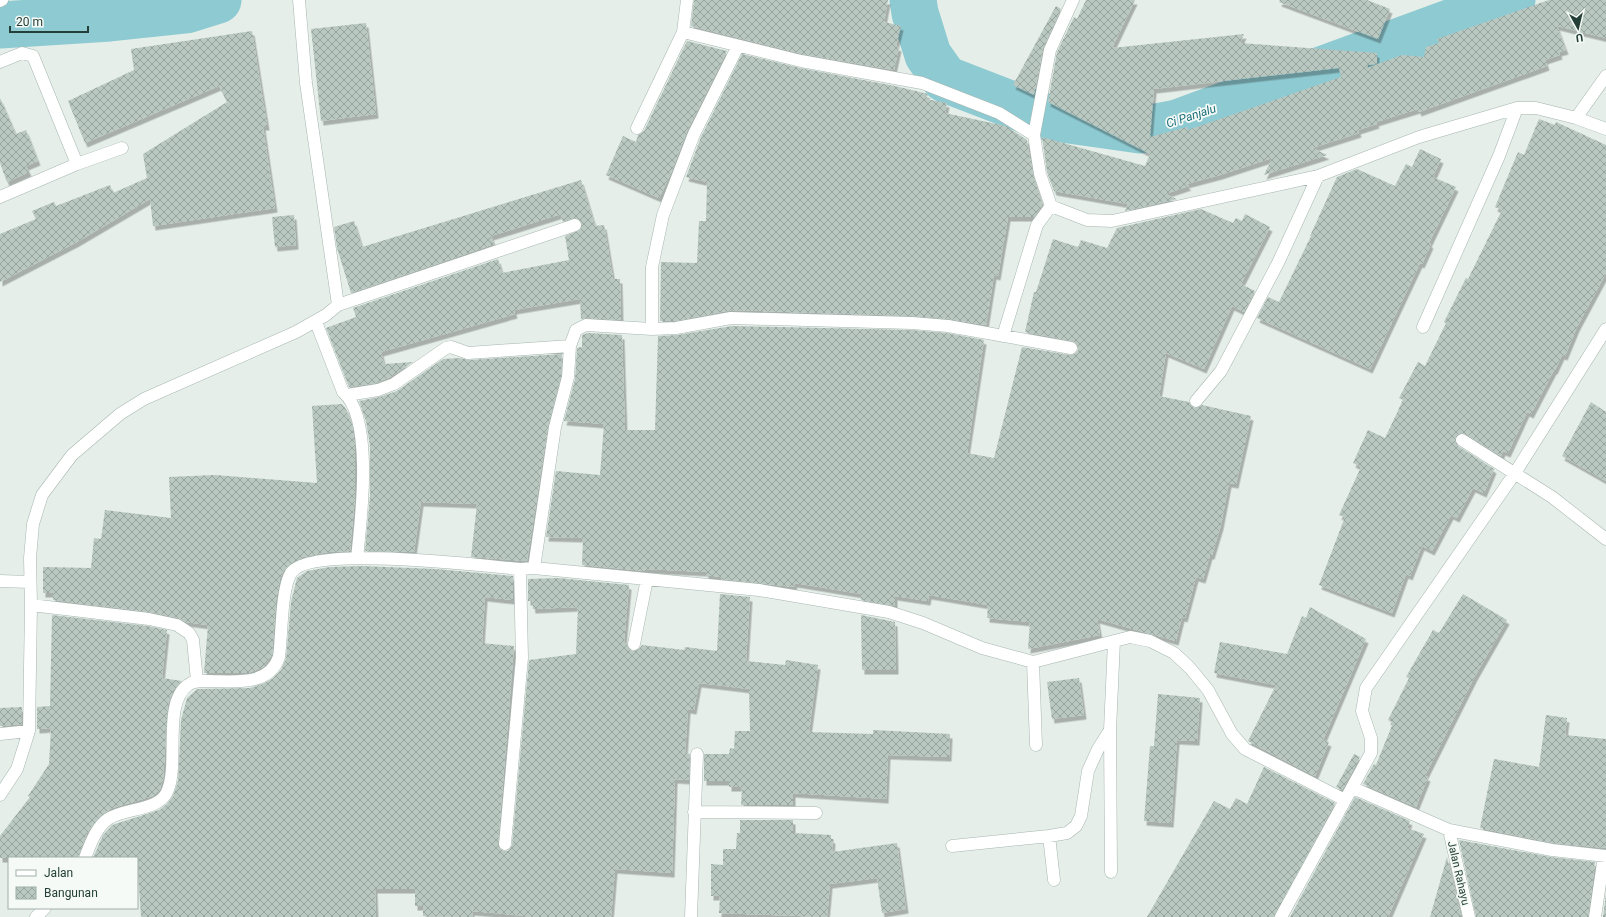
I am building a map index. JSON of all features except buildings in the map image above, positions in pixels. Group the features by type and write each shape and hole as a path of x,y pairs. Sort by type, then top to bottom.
{"street":[{"path":"299,0 306,83 338,304"},
{"path":"637,128 683,32 687,0"},
{"path":"1074,0 1050,50 1034,132 1040,174 1051,206 1087,220 1112,221 1318,176 1419,138 1517,108 1536,108 1576,118 1606,129"},
{"path":"683,32 821,66 922,84 999,113 1034,132"},
{"path":"652,329 652,267 663,215 694,134 738,46"},
{"path":"0,62 22,53 33,56 77,164"},
{"path":"1576,118 1606,76"},
{"path":"1423,327 1499,156 1517,108"},
{"path":"0,197 77,164 122,148"},
{"path":"1196,401 1221,371 1278,263 1318,176"},
{"path":"1003,336 1037,225 1051,206"},
{"path":"0,795 18,770 29,731 31,605 30,558 33,524 42,495 72,455 120,414 144,399 296,332 316,322 338,304 575,225"},
{"path":"534,568 555,427 561,410 568,377 570,346 576,330 586,325 652,329 676,328 731,318 941,325 1070,348"},
{"path":"316,322 343,392 351,400 362,434 364,466 357,558"},
{"path":"1281,917 1371,753 1371,738 1362,710 1366,688 1516,473 1606,329"},
{"path":"347,395 378,390 394,384 446,348 451,347 468,353 570,346"},
{"path":"1462,440 1552,497 1606,539"},
{"path":"85,857 94,836 107,819 160,802 167,793 170,781 174,706 187,685 197,681 238,682 263,678 276,666 279,657 287,583 292,572 307,562 357,558 395,558 520,569 534,568 759,590 889,612 923,623 982,648 1033,662 1101,646 1114,640 1130,637 1150,641 1174,654 1190,668 1208,690 1232,734 1245,749 1345,800"},
{"path":"505,844 522,658 520,569"},
{"path":"634,644 647,579"},
{"path":"0,581 30,582"},
{"path":"31,605 149,619 178,625 189,633 193,640 197,681"},
{"path":"1111,872 1110,730 1114,640"},
{"path":"1033,662 1036,744"},
{"path":"952,846 1067,833 1076,826 1081,816 1088,771 1098,749 1110,730"},
{"path":"0,734 29,731"},
{"path":"691,917 697,754"},
{"path":"1353,788 1449,830 1552,850 1605,856 1595,917"},
{"path":"694,812 816,813"},
{"name":"Jalan Rahayu","path":"1449,830 1469,917"},
{"path":"1049,836 1054,880"},
{"path":"36,917 44,909"}],"waterway":[{"name":"Ci Panjalu","path":"0,25 110,18 186,10 218,0"},
{"name":"Ci Panjalu","path":"913,0 915,13 928,55 945,79 1041,116 1140,130 1177,123 1512,0"}]}
